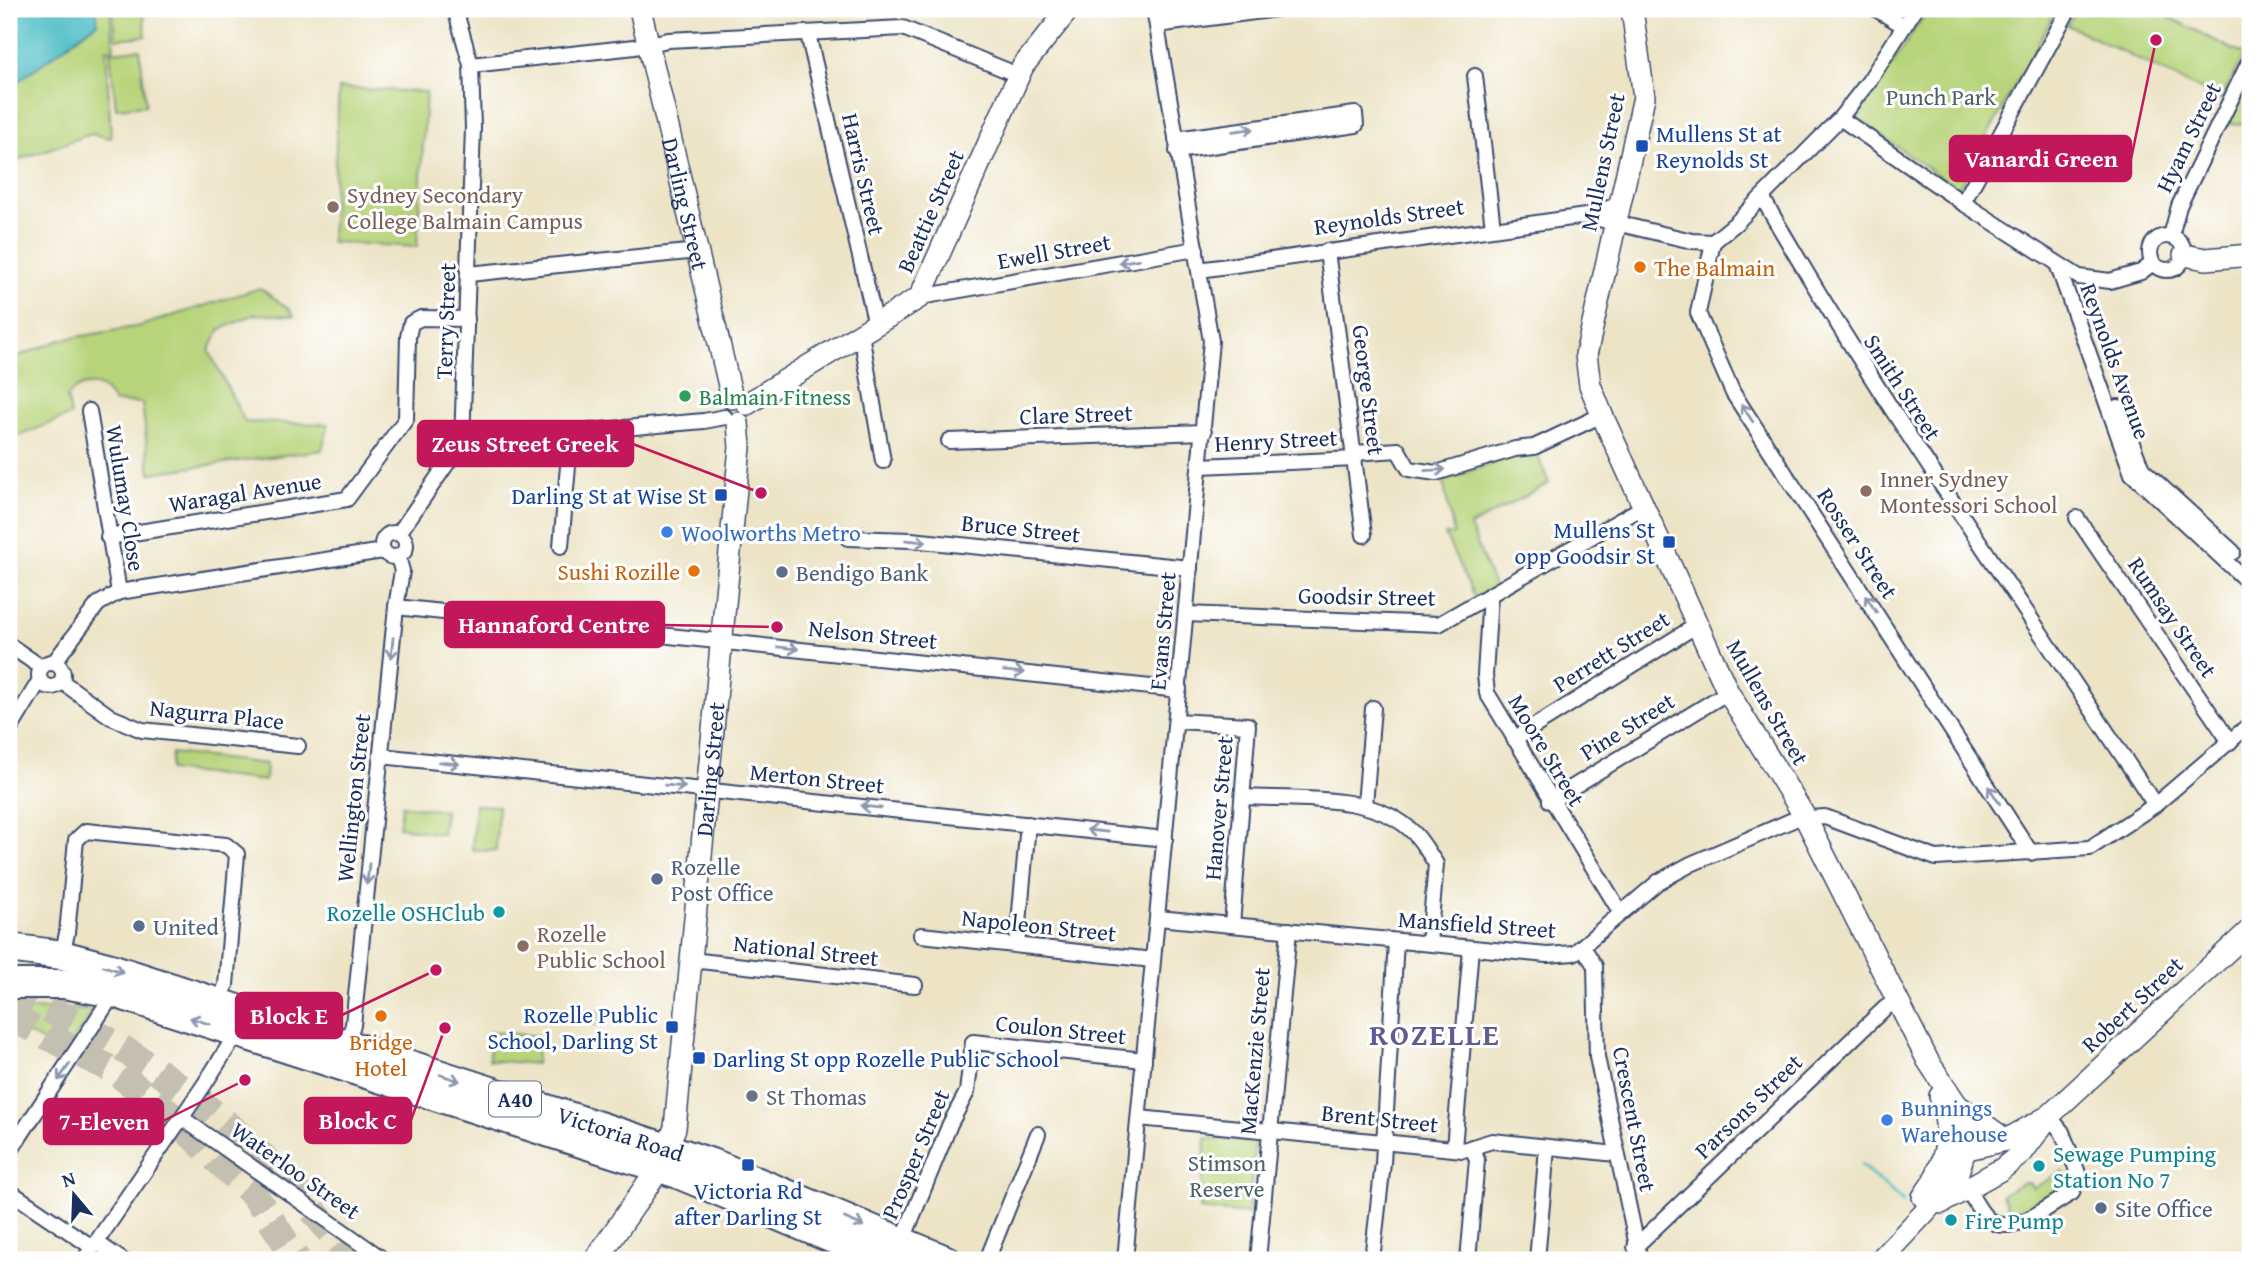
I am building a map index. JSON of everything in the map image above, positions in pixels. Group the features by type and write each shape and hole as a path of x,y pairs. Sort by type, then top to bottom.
{"highway":[{"name":"Victoria Road","path":"9,948 62,955 111,968 346,1044 663,1158 893,1251 946,1260"},
{"name":"Victoria Road","path":"9,984 63,984 114,993 322,1059 663,1158"},
{"path":"322,1059 336,1055 346,1044"}],"main road":[{"name":"Darling Street","path":"596,1260 663,1158"}],"street":[{"name":"Terry Street","path":"455,9 471,65 473,128 470,274 462,442"},
{"name":"Darling Street","path":"640,9 735,410 740,447 675,1128 663,1158"},
{"name":"Beattie Street","path":"735,410 920,297 1018,75 1033,50 1069,9"},
{"name":"Evans Street","path":"1125,1260 1211,341 1154,9"},
{"path":"1157,25 1277,9"},
{"name":"Mullens Street","path":"1632,9 1645,90 1586,355 1590,385 1728,692 1805,817 1896,1001 1928,1061 1956,1105 1958,1155"},
{"path":"1876,9 1904,26"},
{"path":"1713,242 1840,118 1915,9"},
{"path":"1963,203 2069,9"},
{"path":"471,65 668,40 903,28 1018,75"},
{"name":"Harris Street","path":"808,34 869,330 883,461"},
{"name":"Hyam Street","path":"2171,236 2179,206 2250,60"},
{"path":"1475,76 1493,228"},
{"path":"1177,145 1271,132 1356,125 1355,114 1271,132"},
{"path":"1840,118 1963,203 2079,277 2110,281 2141,272 2154,263"},
{"name":"Smith Street","path":"1762,197 1825,308 1886,404 2155,805"},
{"name":"Reynolds Street","path":"1586,216 1618,214"},
{"name":"Reynolds Street","path":"1199,270 1493,228 1618,214 1692,241 1713,242"},
{"path":"2171,236 2180,242 2184,255 2181,262 2172,268 2162,269 2154,263 2150,253 2153,243 2161,237 2171,236"},
{"name":"Rosser Street","path":"1713,242 1698,313 1733,393 2031,853"},
{"name":"Ewell Street","path":"920,297 1196,249"},
{"path":"470,274 698,251"},
{"name":"George Street","path":"1327,251 1364,535"},
{"path":"2184,255 2206,259 2250,255"},
{"name":"Reynolds Avenue","path":"2057,264 2137,471"},
{"name":"Reynolds Avenue","path":"2079,277 2079,307 2137,471"},
{"name":"Waragal Avenue","path":"108,537 347,499 406,419 408,337 411,323 421,318 467,319"},
{"path":"383,551 382,542 386,535 399,533 462,442 704,421 735,410"},
{"name":"Wulumay Close","path":"89,411 119,592"},
{"name":"Henry Street","path":"1200,466 1354,456 1398,450 1409,469 1436,473 1515,449 1534,447 1602,415"},
{"path":"561,546 571,432"},
{"name":"Clare Street","path":"949,441 1204,432"},
{"path":"2137,471 2248,565 2250,573"},
{"path":"2137,471 2250,584"},
{"name":"Goodsir Street","path":"1186,614 1438,624 1643,507"},
{"name":"Rumsay Street","path":"2077,518 2230,742"},
{"path":"9,731 99,604 119,592 383,551 390,556 398,556 407,545 399,533"},
{"name":"Bruce Street","path":"848,538 911,540 1191,568"},
{"name":"Wellington Street","path":"346,1044 353,1025 396,607 402,571 398,556"},
{"name":"Moore Street","path":"1489,595 1485,675 1487,693 1550,801 1621,913"},
{"name":"Nelson Street","path":"396,607 1179,690"},
{"name":"Perrett Street","path":"1514,739 1697,625"},
{"name":"Nagurra Place","path":"9,645 111,717 142,730 298,746"},
{"name":"Pine Street","path":"1550,801 1728,692"},
{"path":"1365,804 1373,708"},
{"name":"Hanover Street","path":"1176,720 1248,726 1232,925"},
{"name":"Mansfield Street","path":"1158,918 1547,955 1574,953 1658,882 1691,864 1805,817 1825,817 1839,821 1936,858 2090,848 2155,805 2250,724"},
{"name":"Merton Street","path":"381,756 1165,839"},
{"path":"1243,797 1365,804 1389,814 1414,832 1436,864 1429,943"},
{"path":"1017,945 1028,824"},
{"path":"62,955 67,933 76,840 86,831 226,845 237,854 226,985 219,1004"},
{"name":"MacKenzie Street","path":"1258,1260 1289,930"},
{"name":"Robert Street","path":"1926,1212 2002,1169 2014,1146 2250,930"},
{"name":"Napoleon Street","path":"921,935 1153,960"},
{"path":"1372,1260 1383,1142 1396,940"},
{"name":"Crescent Street","path":"1583,947 1595,966 1597,1057 1638,1254"},
{"path":"1454,1149 1471,948"},
{"name":"National Street","path":"691,960 915,985"},
{"path":"9,1153 114,993"},
{"name":"Parsons Street","path":"1638,1254 1822,1067 1896,1001"},
{"path":"84,1260 182,1118 237,1032"},
{"name":"Coulon Street","path":"973,1042 1144,1060"},
{"name":"Prosper Street","path":"893,1251 967,1092 973,1042"},
{"path":"1881,1259 1926,1212 1958,1172 1958,1155 1928,1061"},
{"path":"1956,1105 2014,1146"},
{"path":"1961,1190 1969,1192 1986,1218 1993,1223 2005,1225 2018,1223 2072,1193 2078,1181 2076,1167 2062,1132 2049,1116"},
{"name":"Waterloo Street","path":"182,1118 384,1260"},
{"name":"Brent Street","path":"1139,1118 1454,1149 1492,1141 1616,1154"},
{"path":"986,1260 1038,1134"},
{"path":"1881,1259 1933,1183 1958,1155 2014,1146"},
{"path":"1468,1260 1477,1160 1472,1147"},
{"path":"1537,1260 1547,1148"},
{"path":"9,1191 122,1260"}],"green space":[{"path":"97,9 110,9 114,49 106,50 111,138 91,134 9,163 9,88 97,23"},
{"path":"113,9 143,9 146,36 116,39"},
{"name":"Punch Park","path":"1928,9 2057,9 1958,189 1857,119"},
{"path":"2077,9 2153,9 2244,55 2221,100 2067,25"},
{"path":"140,49 146,105 116,108 110,52"},
{"path":"2250,78 2250,124 2228,123"},
{"path":"339,88 426,92 417,247 331,242"},
{"path":"260,288 289,309 294,316 255,314 219,330 209,351 245,422 328,424 322,450 150,473 142,403 113,402 104,389 92,385 85,385 67,397 71,415 9,440 9,360 60,340 140,326"},
{"path":"1536,452 1549,483 1470,526 1495,589 1475,598 1445,535 1454,534 1443,481 1520,453"},
{"path":"172,753 266,764 265,781 170,770"},
{"path":"402,805 445,811 442,834 399,827"},
{"path":"475,805 498,806 496,851 472,850"},
{"path":"548,1007 602,1012 601,1025 547,1020"},
{"path":"9,1009 93,1010 65,1054 22,1030 17,1036 9,1033"},
{"path":"491,1032 538,1036 536,1064 489,1060"},
{"name":"Stimson Reserve","path":"1206,1138 1255,1142 1248,1214 1200,1209"},
{"path":"2063,1171 2070,1180 2066,1190 2020,1217 2013,1217 2002,1195 2022,1183 2029,1183 2033,1188"}],"water":[{"path":"9,9 97,9 97,23 9,88"}],"waterway":[{"path":"1861,1165 1903,1202"}],"tunnel":[{"path":"9,992 58,1013 106,1039 199,1102 282,1176 319,1217 350,1260"},
{"path":"9,1016 116,1072 163,1108 255,1196 297,1260"}],"place":[{"name":"Vanardi Green","path":"2156,40"},
{"name":"Mullens St at Reynolds St","path":"1642,146"},
{"name":"Sydney Secondary College Balmain Campus","path":"333,207"},
{"name":"The Balmain","path":"1640,267"},
{"name":"Balmain Fitness","path":"685,396"},
{"name":"Inner Sydney Montessori School","path":"1866,491"},
{"name":"Zeus Street Greek","path":"761,493"},
{"name":"Darling St at Wise St","path":"721,495"},
{"name":"Woolworths Metro","path":"667,532"},
{"name":"Mullens St opp Goodsir St","path":"1669,542"},
{"name":"Sushi Rozille","path":"694,571"},
{"name":"Bendigo Bank","path":"782,572"},
{"name":"Hannaford Centre","path":"777,627"},
{"name":"Rozelle Post Office","path":"657,879"},
{"name":"Rozelle OSHClub","path":"499,912"},
{"name":"United","path":"139,926"},
{"name":"Rozelle Public School","path":"523,946"},
{"name":"Block E","path":"436,970"},
{"name":"Bridge Hotel","path":"381,1016"},
{"name":"Rozelle Public School, Darling St","path":"672,1027"},
{"name":"Block C","path":"445,1028"},
{"name":"Darling St opp Rozelle Public School","path":"699,1058"},
{"name":"7-Eleven","path":"245,1080"},
{"name":"St Thomas","path":"752,1096"},
{"name":"Bunnings Warehouse","path":"1887,1120"},
{"name":"Victoria Rd after Darling St","path":"748,1165"},
{"name":"Sewage Pumping Station No 7","path":"2039,1166"},
{"name":"Site Office","path":"2101,1208"},
{"name":"Fire Pump","path":"1951,1220"}],"district":[{"name":"ROZELLE","path":"1435,1034"}]}
